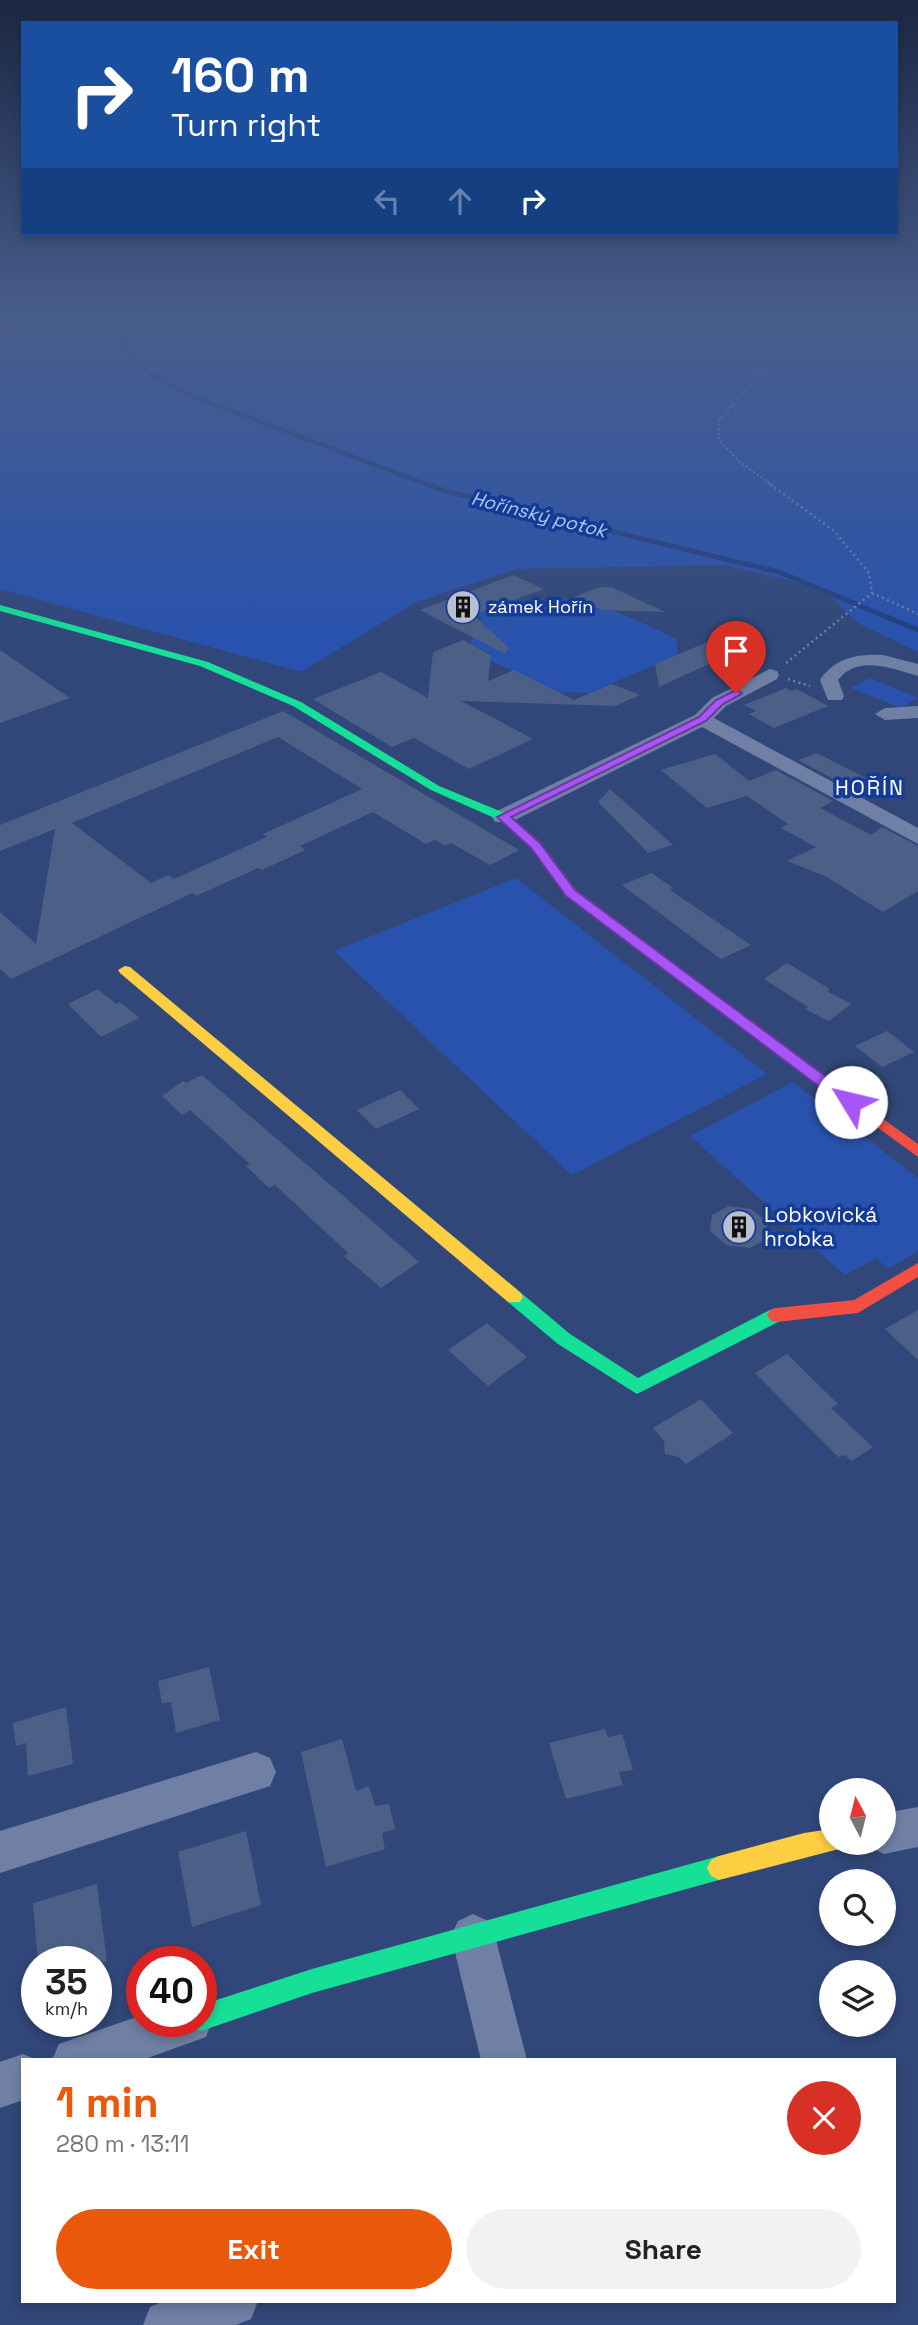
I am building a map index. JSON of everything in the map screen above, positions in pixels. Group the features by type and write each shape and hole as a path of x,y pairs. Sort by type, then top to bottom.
{"street":[{"path":"0,608 204,664 297,704 435,788 503,817 536,845 570,893 918,1152"},
{"path":"835,696 829,680 834,671 845,665 860,661 890,661 918,670"},
{"path":"503,817 702,719 719,702 770,675"},
{"path":"885,714 918,712"},
{"path":"702,719 918,837"},
{"path":"125,970 564,1339 637,1387 771,1316 858,1306 918,1269"},
{"path":"0,1852 256,1772"},
{"path":"896,1831 918,1827"},
{"path":"217,2013 312,1980 819,1843"},
{"path":"473,1936 504,2058"},
{"path":"81,2058 143,2037"},
{"path":"0,2085 21,2078"},
{"path":"168,2325 228,2303"}],"path":[{"path":"719,428 719,441 739,461 834,531 869,573 872,593"},
{"path":"872,593 918,614"},
{"path":"770,675 846,617 872,593"}],"shaded area":[{"path":"0,428 918,428 918,652 858,623 823,589 725,565 517,569 416,602 301,672 0,589"},
{"path":"552,598 586,602 646,624 677,639 677,655 590,693 558,692 490,660 491,654 469,643 483,625 481,616 476,614 515,599 539,603"},
{"path":"869,678 918,698 901,708 851,688"},
{"path":"516,878 767,1074 572,1175 334,951"},
{"path":"793,1082 918,1178 918,1251 888,1269 876,1258 845,1275 690,1136"}],"building":[{"name":"zámek Hořín","path":"513,575 544,589 473,615 509,648 505,654 420,610"},
{"path":"600,587 611,587 665,612 602,610 574,597"},
{"path":"720,637 728,655 659,687 655,664"},
{"path":"463,640 491,655 488,681 514,670 574,700 612,684 640,695 615,706 461,701 533,739 469,769 414,738 392,747 313,699 381,672 428,698 433,652"},
{"path":"0,650 70,698 0,723"},
{"path":"786,688 792,691 797,689 828,706 774,728 749,714 756,711 744,705"},
{"path":"283,711 519,850 490,865 451,843 445,846 435,840 426,844 373,812 300,846 305,850 262,870 258,868 196,896 192,893 11,979 0,969 0,912 36,944 55,829 0,851 0,825","holes":["278,737 362,789 263,834 267,837 174,879 168,875 151,883 72,823"]},
{"path":"817,753 868,779 852,789 798,760"},
{"path":"715,754 749,781 776,770 833,801 820,808 871,835 882,827 918,846 918,891 883,912 825,876 787,861 816,847 781,828 788,824 747,796 707,808 661,770"},
{"path":"610,789 673,845 648,853 598,802"},
{"path":"652,873 673,888 670,890 751,945 721,959 622,885"},
{"path":"787,963 851,1004 829,1021 805,1009 808,1007 764,979"},
{"path":"98,989 139,1018 101,1037 68,1004"},
{"path":"887,1031 914,1052 882,1067 855,1046"},
{"path":"202,1075 419,1262 381,1288 344,1256 348,1253 275,1185 269,1188 246,1166 250,1164 190,1110 182,1115 162,1096 183,1081 186,1083"},
{"path":"400,1090 419,1109 376,1129 357,1110"},
{"name":"Lobkovická hrobka","path":"729,1206 751,1209 767,1222 767,1239 750,1248 726,1245 710,1231 712,1215"},
{"path":"918,1310 918,1360 885,1329"},
{"path":"487,1323 527,1357 488,1386 448,1350"},
{"path":"787,1354 838,1404 831,1408 873,1447 852,1461 845,1455 838,1457 755,1373"},
{"path":"701,1399 733,1433 686,1464 679,1457 665,1454 664,1441 653,1428"},
{"path":"209,1667 220,1720 176,1733 171,1702 162,1703 158,1681"},
{"path":"66,1707 73,1764 28,1776 26,1743 16,1746 13,1723"},
{"path":"605,1729 608,1737 622,1734 633,1770 619,1772 623,1785 566,1799 549,1743"},
{"path":"342,1739 356,1791 369,1786 375,1806 389,1804 395,1829 382,1833 385,1849 326,1867 301,1752"},
{"path":"246,1831 261,1905 192,1927 178,1852"},
{"path":"97,1884 105,1946 37,1946 33,1903"}],"waterway":[{"name":"Hořínský potok","path":"276,428 431,486"},
{"name":"Hořínský potok","path":"427,484 445,491 779,572 918,630"}],"traffic: fast":[{"path":"0,608 204,664 297,704 435,788 503,817 523,834"},
{"path":"514,1297 564,1339 637,1387 776,1315"},
{"path":"217,2013 312,1981 719,1868"}],"traffic: slow":[{"path":"523,834 536,845 571,893 801,1065"},
{"path":"125,970 514,1297"},
{"path":"719,1868 819,1843"}],"traffic: jam":[{"path":"801,1065 918,1152"},
{"path":"776,1315 858,1306 918,1269"}],"place":[{"name":"zámek Hořín","path":"463,607"},
{"name":"Lobkovická hrobka","path":"739,1227"}],"district":[{"name":"HOŘÍN","path":"870,788"}],"route":[{"path":"736,693 719,702 702,719 503,817 536,845 570,893 851,1102"}]}
